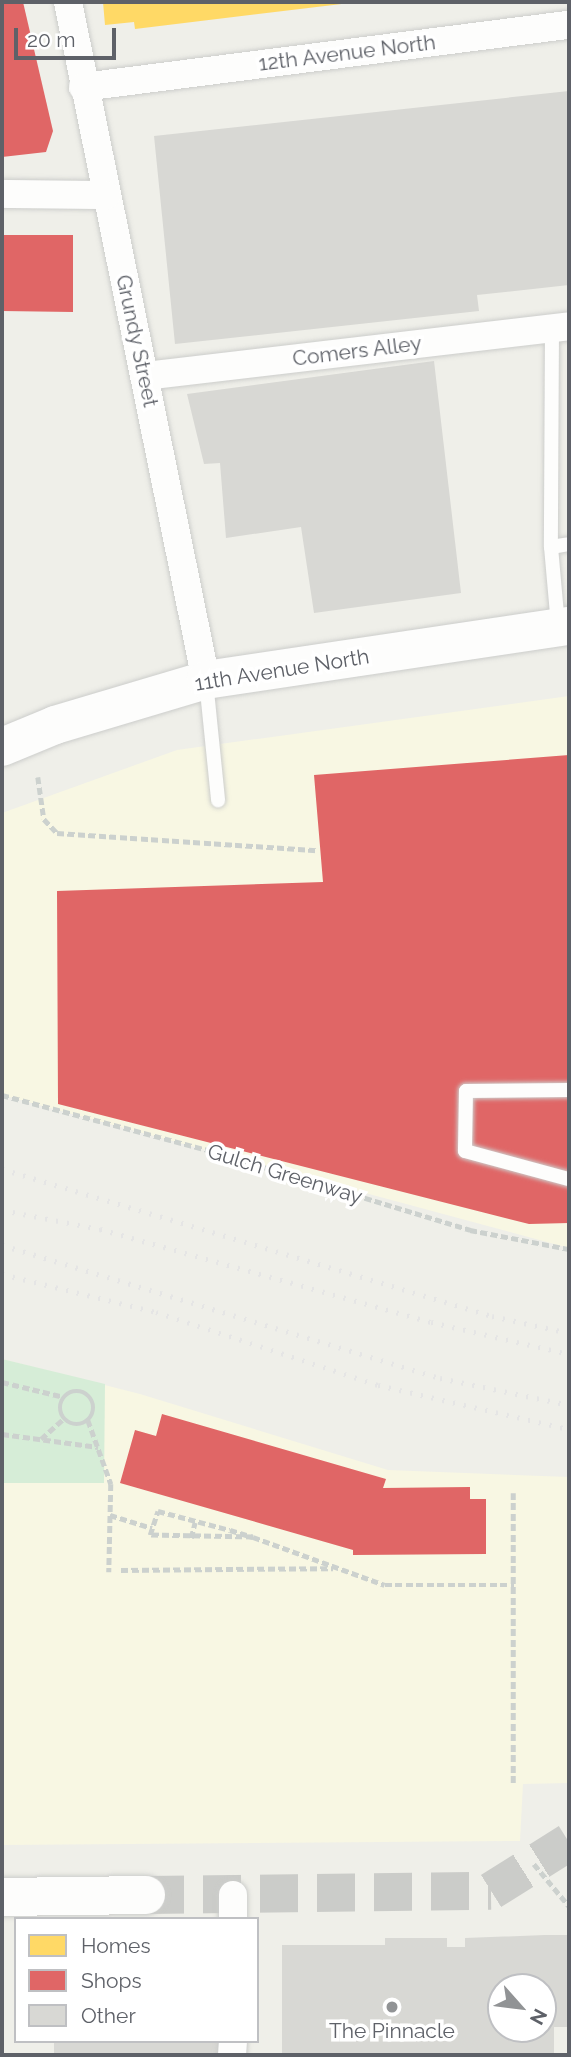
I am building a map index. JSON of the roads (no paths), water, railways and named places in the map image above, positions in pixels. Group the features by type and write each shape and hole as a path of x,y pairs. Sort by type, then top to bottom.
{"street":[{"name":"Grundy Street","path":"68,2 83,87 206,680"},
{"name":"12th Avenue North","path":"83,87 569,25"},
{"path":"2,194 106,194"},
{"name":"Comers Alley","path":"145,376 561,327"},
{"name":"11th Avenue North","path":"2,747 55,725 206,680 564,627"},
{"path":"2,1897 146,1895"}],"lane":[{"path":"561,327 551,547 564,627"},
{"path":"551,547 569,544"},
{"path":"206,680 218,800"},
{"path":"569,1090 466,1091 465,1151 569,1179"}],"tunnel":[{"path":"146,1895 491,1891 569,1842"}],"railway":[{"path":"2,1169 492,1316 569,1333"},
{"path":"2,1210 100,1229 431,1322 569,1354"},
{"path":"2,1245 440,1378 569,1405"},
{"path":"2,1274 156,1312 378,1385 569,1429"}],"place":[{"name":"The Pinnacle","path":"392,2007"}]}
